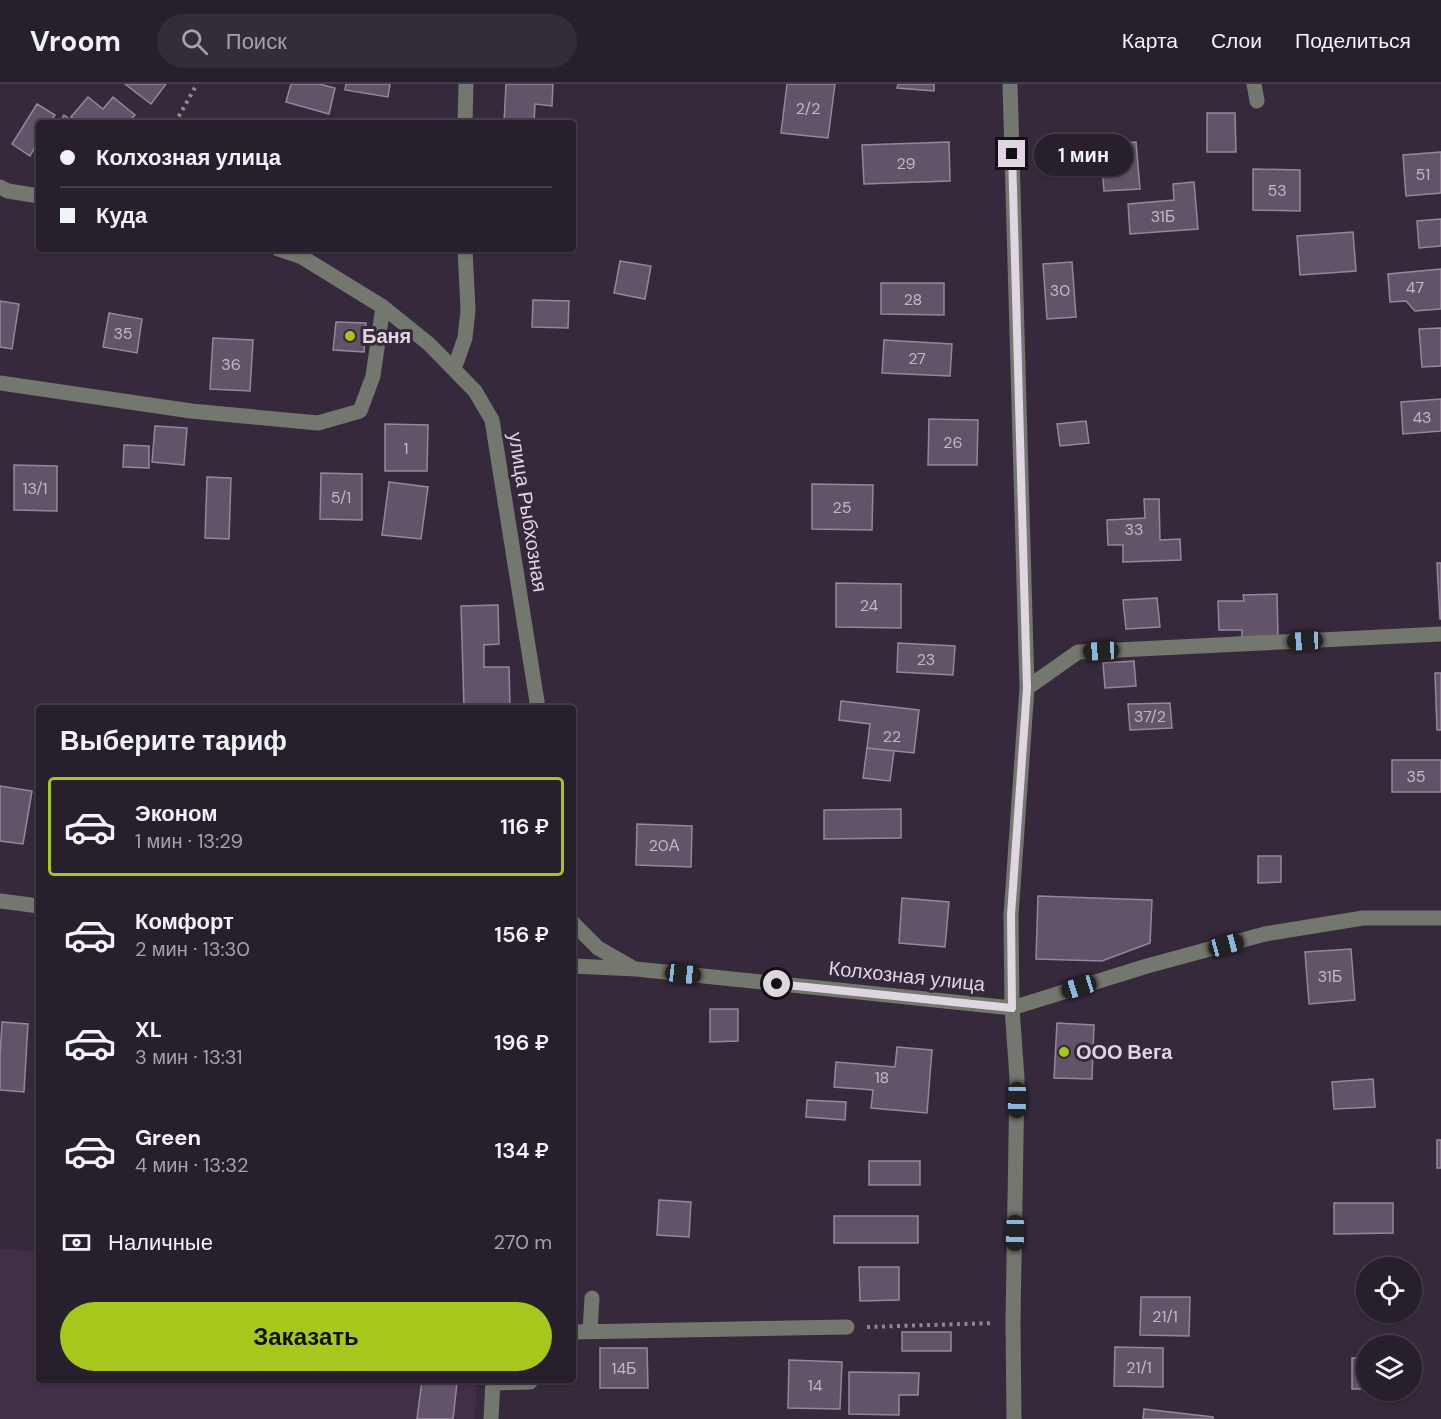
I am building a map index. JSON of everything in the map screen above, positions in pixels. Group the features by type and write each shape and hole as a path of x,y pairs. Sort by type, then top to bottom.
{"street":[{"path":"465,120 466,84"},
{"path":"1010,84 1027,688 1011,915 1012,1008 1017,1078 1013,1322 1014,1419"},
{"path":"1254,84 1257,101"},
{"path":"0,187 8,191 36,196"},
{"name":"улица Рыбхозная","path":"288,252 302,256 383,308 429,344 475,391 492,420 538,705"},
{"path":"454,369 465,338 468,310 465,252"},
{"path":"0,383 191,411 318,423 360,411 373,376 383,308"},
{"path":"1027,688 1078,652 1441,634"},
{"path":"0,901 36,906"},
{"name":"Колхозная улица","path":"576,966 636,969 1012,1008 1147,966 1265,934 1363,918 1441,918"},
{"path":"576,926 598,948 636,969"},
{"path":"590,1332 592,1299"},
{"path":"576,1332 847,1327"},
{"path":"490,1419 493,1383"}],"path":[{"path":"177,120 197,84"},
{"path":"847,1327 1013,1322"}],"shaded area":[{"path":"0,1249 36,1251 36,1383 477,1383 475,1419 0,1419"}],"building":[{"path":"125,84 166,84 151,104"},
{"path":"291,84 319,84 335,88 329,114 286,102"},
{"path":"346,84 390,84 388,97 345,90"},
{"path":"506,84 553,84 552,106 535,104 534,120 504,120"},
{"path":"787,84 835,84 828,138 781,133"},
{"path":"898,84 934,84 934,91 897,88"},
{"path":"88,97 103,109 113,97 135,115 131,120 75,120 71,117"},
{"path":"37,104 55,115 52,120 36,120 36,145 30,156 12,144"},
{"path":"1207,113 1235,113 1236,152 1207,152"},
{"path":"64,115 71,120 61,120"},
{"path":"949,142 950,181 864,184 862,145"},
{"path":"1136,142 1140,189 1104,191 1100,145"},
{"path":"1441,152 1441,193 1406,196 1403,155"},
{"path":"1253,169 1300,170 1300,211 1253,210"},
{"path":"1194,182 1198,229 1130,234 1128,204 1174,200 1173,184"},
{"path":"1441,219 1441,246 1419,248 1417,221"},
{"path":"1353,232 1356,271 1300,275 1297,236"},
{"path":"620,261 651,266 645,299 614,293"},
{"path":"1072,262 1076,317 1047,319 1043,264"},
{"path":"1441,269 1441,309 1415,311 1406,301 1390,302 1388,274"},
{"path":"881,283 944,283 944,315 881,314"},
{"path":"533,300 569,301 568,328 532,327"},
{"path":"0,301 19,304 12,349 0,347"},
{"path":"109,313 142,319 137,353 103,347"},
{"name":"Баня","path":"336,322 366,323 364,352 333,350"},
{"path":"1441,328 1441,366 1422,367 1419,329"},
{"path":"213,338 253,340 250,391 210,389"},
{"path":"884,340 952,344 950,376 882,373"},
{"path":"1441,399 1441,431 1403,434 1401,402"},
{"path":"929,419 978,420 977,465 928,465"},
{"path":"1086,421 1089,443 1060,446 1057,424"},
{"path":"385,424 428,425 427,471 385,471"},
{"path":"155,426 187,428 184,465 152,462"},
{"path":"124,445 149,446 149,468 123,467"},
{"path":"14,465 57,466 57,511 14,510"},
{"path":"321,473 362,474 362,520 320,519"},
{"path":"207,477 231,478 229,539 205,538"},
{"path":"389,482 428,487 421,539 382,535"},
{"path":"812,484 873,485 872,530 812,529"},
{"path":"1144,499 1159,499 1160,540 1180,539 1181,560 1123,562 1123,545 1108,545 1107,520 1145,518"},
{"path":"1437,563 1441,563 1441,619 1440,619"},
{"path":"836,583 901,584 901,628 836,627"},
{"path":"1277,594 1278,636 1242,637 1242,630 1219,630 1218,601 1244,601 1243,595"},
{"path":"1157,598 1160,627 1126,629 1123,600"},
{"path":"498,605 499,644 484,645 484,667 509,667 510,705 464,705 461,606"},
{"path":"898,643 955,646 953,675 897,672"},
{"path":"1134,661 1136,686 1105,688 1103,663"},
{"path":"1435,673 1441,673 1441,730 1437,730"},
{"path":"841,701 919,710 914,753 867,748 870,724 839,720"},
{"path":"1170,703 1172,728 1130,730 1128,704"},
{"path":"867,748 894,751 890,781 863,778"},
{"path":"1392,760 1441,760 1441,792 1392,792"},
{"path":"0,786 32,791 23,844 0,841"},
{"path":"901,809 901,838 824,839 824,810"},
{"path":"637,824 692,826 691,867 636,865"},
{"path":"1258,856 1281,856 1281,882 1258,883"},
{"path":"1038,896 1152,900 1150,943 1102,961 1036,959"},
{"path":"902,898 949,902 945,947 899,943"},
{"path":"1351,949 1355,1000 1309,1004 1305,952"},
{"path":"710,1009 738,1009 738,1041 710,1042"},
{"path":"2,1022 28,1024 24,1092 0,1090"},
{"path":"1057,1023 1094,1025 1092,1079 1054,1078"},
{"path":"897,1047 932,1050 927,1113 871,1108 873,1090 834,1087 836,1062 895,1067"},
{"path":"1373,1079 1375,1107 1334,1109 1332,1082"},
{"path":"807,1100 846,1102 845,1120 806,1117"},
{"path":"1437,1140 1441,1140 1441,1168 1437,1168"},
{"path":"869,1161 920,1161 920,1185 869,1185"},
{"path":"659,1200 691,1202 689,1237 657,1235"},
{"path":"1334,1203 1393,1203 1393,1233 1334,1234"},
{"path":"834,1216 918,1216 918,1243 834,1243"},
{"path":"859,1267 899,1267 899,1300 860,1301"},
{"path":"1141,1297 1190,1297 1189,1336 1140,1335"},
{"path":"902,1332 951,1332 951,1351 902,1351"},
{"path":"1115,1347 1163,1348 1163,1387 1114,1386"},
{"path":"600,1348 647,1348 648,1388 600,1388"},
{"path":"1352,1358 1356,1358 1356,1389 1352,1389"},
{"path":"789,1360 842,1362 840,1409 788,1408"},
{"path":"849,1372 919,1373 918,1395 899,1395 899,1415 849,1414"},
{"path":"422,1383 457,1383 453,1419 417,1419"},
{"path":"1144,1409 1213,1417 1213,1419 1143,1419"}],"place":[{"name":"Баня","path":"350,336"},
{"name":"ООО Вега","path":"1064,1052"}],"route":[{"path":"777,984 1012,1008 1011,915 1027,688 1012,154"}]}
